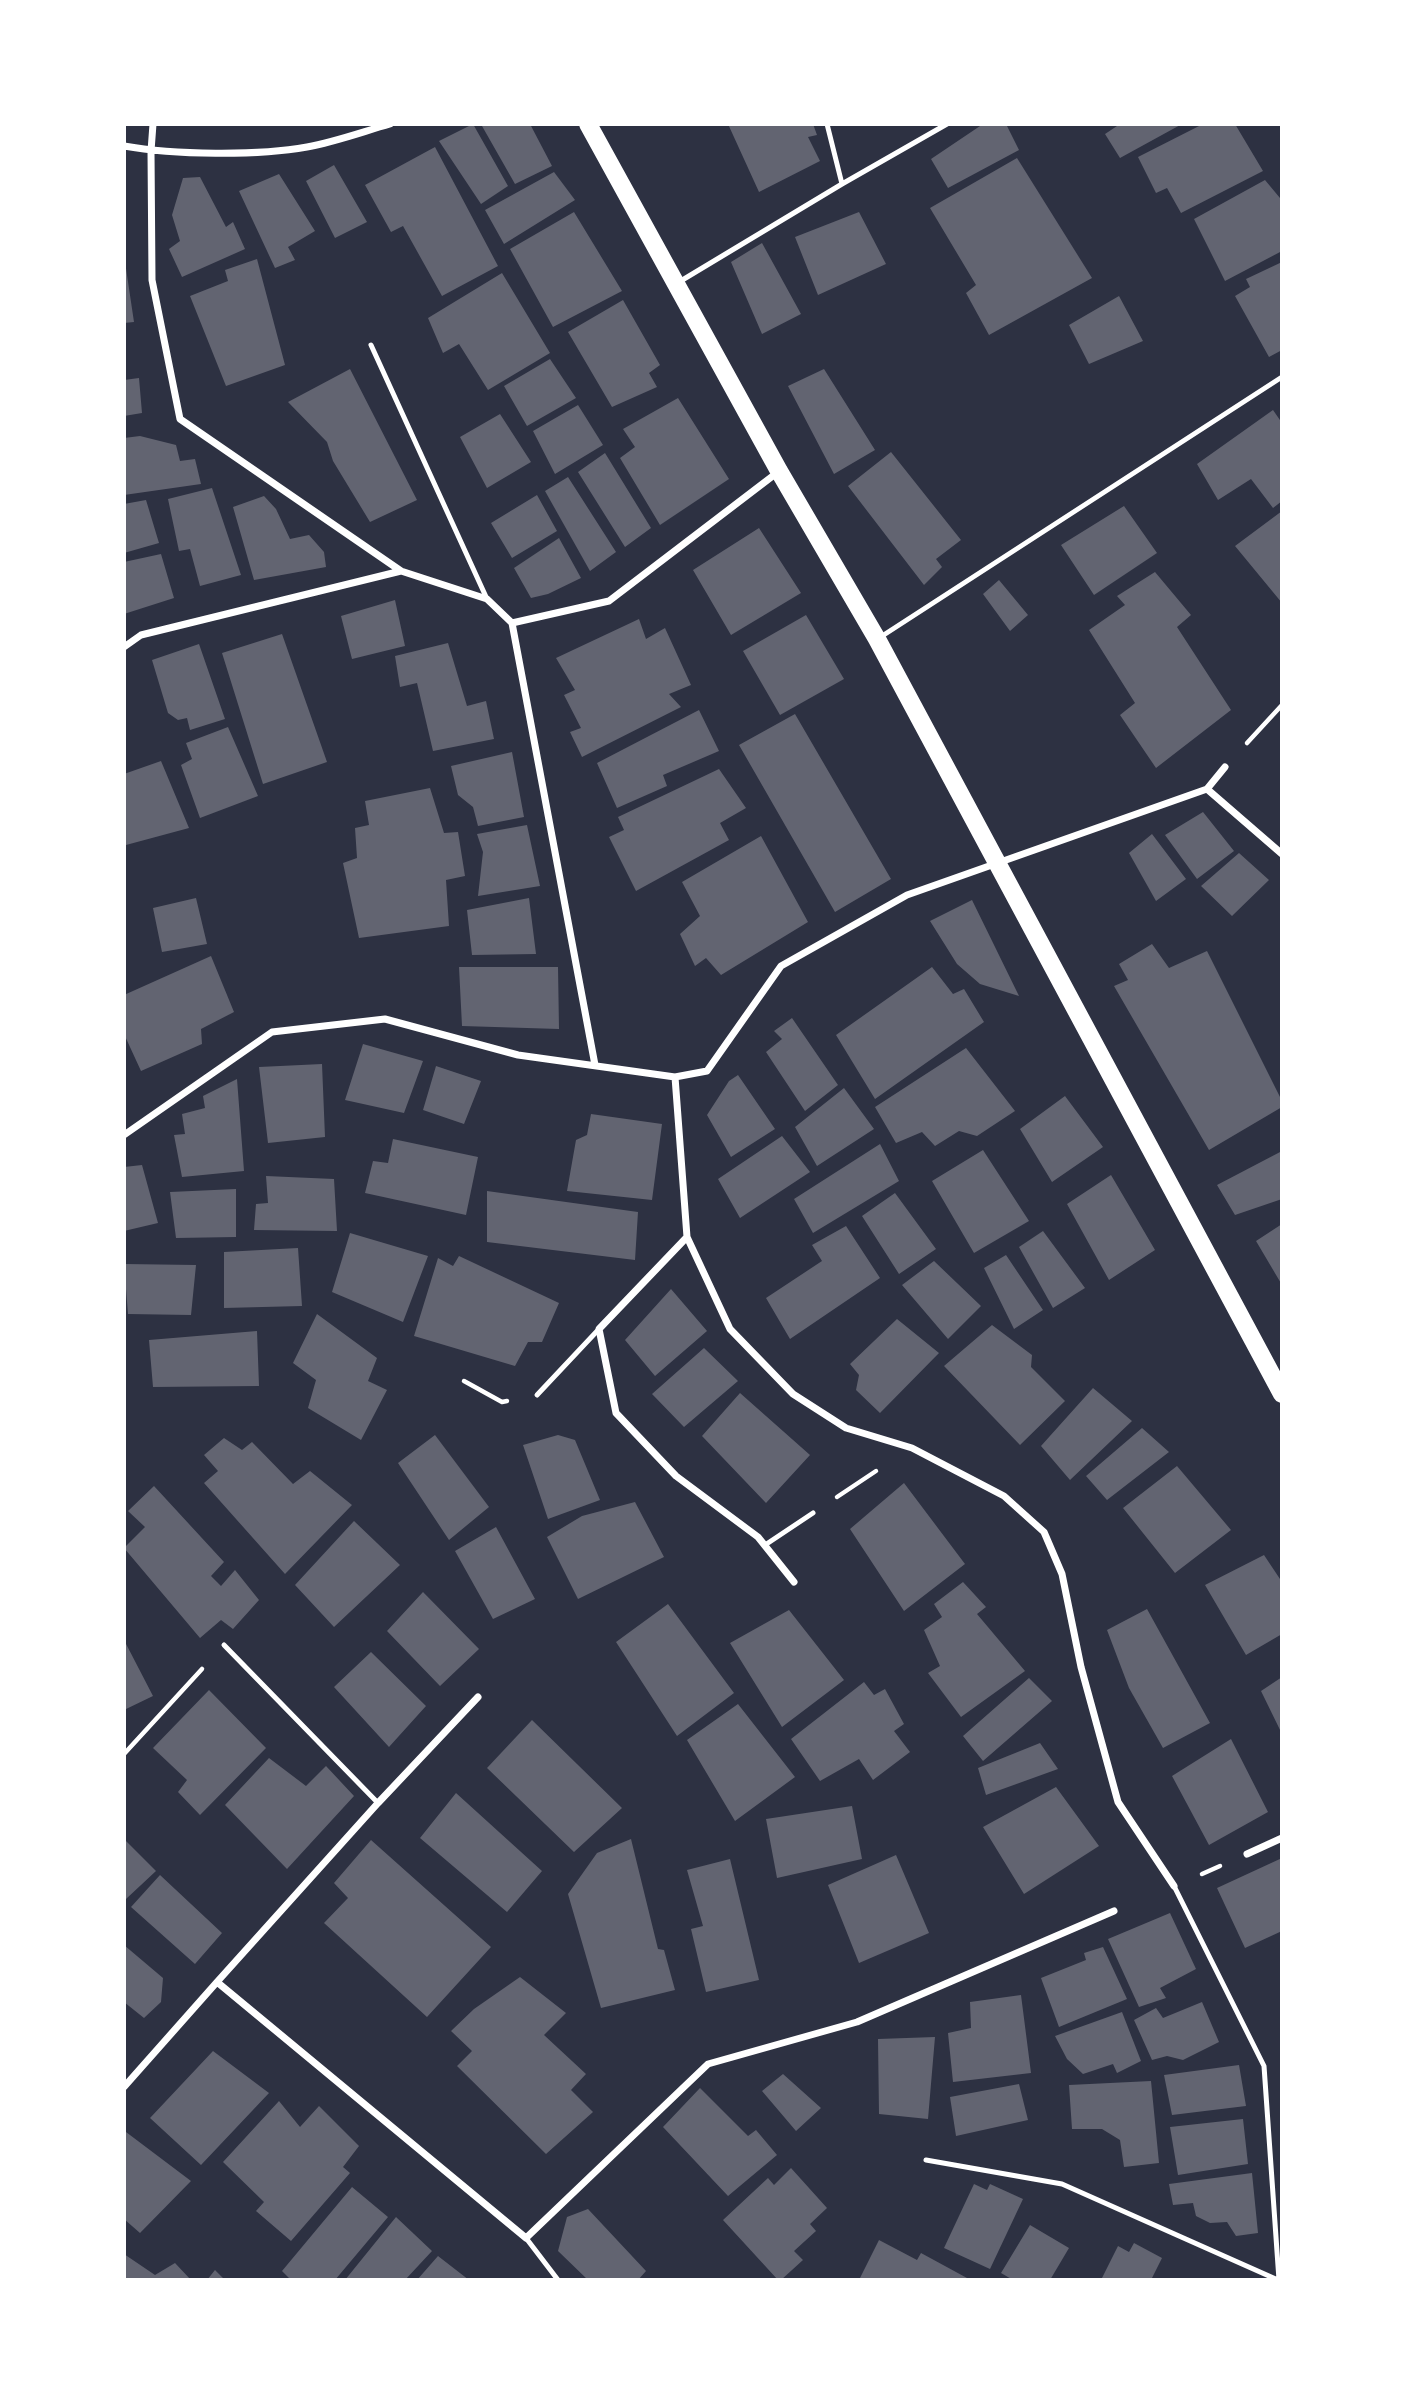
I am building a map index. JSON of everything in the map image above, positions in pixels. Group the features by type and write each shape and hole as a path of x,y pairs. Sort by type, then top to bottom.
{"main road":[{"path":"588,124 779,471 877,639 1282,1394"}],"street":[{"path":"153,124 152,280 180,419 401,571 487,599 512,623 596,1065"},
{"path":"124,146 151,151 245,152 307,147 390,124"},
{"path":"512,623 609,601 779,471"},
{"path":"124,647 141,635 401,571"},
{"path":"124,1135 272,1032 385,1019 518,1055 675,1077 707,1071 781,966 907,895 1207,789 1225,767"},
{"path":"1207,789 1282,854"},
{"path":"675,1077 687,1237 730,1329 793,1394 846,1428 912,1448 1004,1496 1044,1532 1062,1574 1081,1667 1118,1802 1174,1886"},
{"path":"687,1237 599,1329 616,1413 676,1476 758,1537 794,1582"},
{"path":"124,2087 378,1803 478,1697"},
{"path":"1247,1854 1282,1838"},
{"path":"217,1982 526,2238 708,2064 857,2022 1114,1911"}],"lane":[{"path":"827,124 842,184"},
{"path":"676,284 947,124"},
{"path":"371,345 487,599"},
{"path":"877,639 1282,377"},
{"path":"537,1395 599,1329"},
{"path":"765,1545 813,1513"},
{"path":"224,1646 378,1803"},
{"path":"926,2160 1062,2184 1279,2280 1264,2066 1174,1886"},
{"path":"526,2238 558,2280"}],"path":[{"path":"1225,767 1282,705"},
{"path":"464,1381 502,1402 537,1395"},
{"path":"813,1513 912,1448"},
{"path":"124,1754 224,1646"},
{"path":"1174,1886 1247,1854"}],"building":[{"path":"473,124 508,186 481,204 439,141"},
{"path":"530,124 552,166 515,184 482,126"},
{"path":"728,124 813,124 817,135 808,137 820,161 759,192"},
{"path":"983,124 1006,124 1019,150 948,188 931,159"},
{"path":"1120,124 1182,124 1120,158 1105,134"},
{"path":"1203,124 1235,124 1263,171 1181,213 1167,188 1156,193 1138,157"},
{"path":"435,147 498,266 442,296 403,226 391,232 365,185"},
{"path":"1017,158 1092,278 989,335 966,293 976,285 930,208"},
{"path":"334,165 367,222 335,238 306,181"},
{"path":"554,172 575,200 504,244 485,210"},
{"path":"279,174 315,231 288,247 295,260 275,268 239,191"},
{"path":"200,177 226,227 233,222 245,249 182,277 169,249 180,241 172,215 183,178"},
{"path":"1265,180 1280,198 1282,197 1282,251 1225,281 1194,219"},
{"path":"574,212 622,291 553,327 510,249"},
{"path":"859,212 886,264 818,295 795,237"},
{"path":"762,243 801,314 762,334 731,262"},
{"path":"124,255 134,322 124,323"},
{"path":"257,259 285,365 226,386 190,296 228,281 225,270"},
{"path":"1282,262 1282,350 1269,357 1235,296 1250,287 1246,279"},
{"path":"502,273 550,353 488,390 459,344 443,353 428,318"},
{"path":"1119,296 1143,341 1089,364 1069,325"},
{"path":"623,300 660,365 649,373 657,387 612,407 568,332"},
{"path":"550,359 576,398 527,426 504,386"},
{"path":"350,369 417,500 370,522 333,461 327,442 288,402"},
{"path":"824,369 875,450 834,474 788,386"},
{"path":"139,378 142,413 124,416 124,380"},
{"path":"678,398 729,479 660,525 620,458 635,447 623,429"},
{"path":"578,405 603,445 555,474 533,431"},
{"path":"1273,410 1282,423 1282,501 1273,508 1251,479 1218,500 1197,464"},
{"path":"500,414 531,462 487,488 460,437"},
{"path":"140,436 176,445 180,461 195,459 201,484 124,495 124,438"},
{"path":"891,452 961,540 936,559 942,567 924,585 848,486"},
{"path":"605,453 651,528 625,547 578,472"},
{"path":"568,477 616,552 590,571 545,491"},
{"path":"212,488 241,575 200,586 190,549 179,551 168,499"},
{"path":"537,495 557,531 512,558 491,523"},
{"path":"264,496 276,509 290,539 309,535 324,552 326,567 254,580 233,507"},
{"path":"146,500 159,543 124,553 124,504"},
{"path":"1124,506 1157,553 1094,595 1061,545"},
{"path":"1282,511 1282,603 1235,546"},
{"path":"759,528 801,593 731,635 693,570"},
{"path":"559,538 581,578 548,594 531,598 514,568"},
{"path":"161,554 174,598 124,614 124,562"},
{"path":"1155,572 1191,615 1177,627 1231,710 1156,768 1120,715 1135,703 1089,630 1125,605 1117,596"},
{"path":"999,580 1028,615 1010,631 983,594"},
{"path":"395,600 405,646 352,659 341,616"},
{"path":"806,615 844,679 780,715 743,651"},
{"path":"639,619 646,639 665,628 691,685 669,694 681,707 582,757 570,732 581,728 564,695 575,690 556,658"},
{"path":"282,634 327,762 263,784 222,653"},
{"path":"448,643 467,706 486,701 494,739 433,751 417,683 400,687 395,656"},
{"path":"199,644 225,719 190,730 187,718 178,720 168,713 152,660"},
{"path":"699,710 719,751 663,775 667,786 617,808 597,763"},
{"path":"795,714 891,879 835,912 739,745"},
{"path":"228,727 258,796 200,818 181,765 192,759 186,743"},
{"path":"512,752 524,817 478,826 473,807 458,795 451,766"},
{"path":"161,761 189,828 126,845 124,774"},
{"path":"719,769 746,808 720,823 729,840 636,891 609,837 624,830 618,817"},
{"path":"430,788 444,833 458,832 465,876 446,880 449,926 359,938 343,863 357,858 355,828 369,825 365,801"},
{"path":"1203,812 1234,851 1197,879 1165,835"},
{"path":"527,825 540,886 478,896 483,852 477,834"},
{"path":"1152,834 1186,879 1156,901 1129,853"},
{"path":"761,836 808,922 721,975 706,958 695,966 680,934 700,916 682,882"},
{"path":"1239,853 1269,880 1232,916 1201,886"},
{"path":"196,898 207,944 162,952 153,908"},
{"path":"529,898 536,954 472,955 467,910"},
{"path":"972,900 1019,996 980,984 957,964 930,921"},
{"path":"1152,944 1169,968 1207,951 1282,1101 1282,1107 1209,1150 1114,986 1128,980 1119,964"},
{"path":"211,956 234,1012 201,1029 202,1044 141,1071 124,1034 124,995"},
{"path":"459,967 558,967 559,1029 462,1026"},
{"path":"932,967 953,994 964,989 984,1022 875,1099 836,1035"},
{"path":"792,1018 838,1085 805,1111 766,1052 782,1039 774,1031"},
{"path":"363,1044 423,1061 404,1113 345,1100"},
{"path":"966,1048 1015,1111 977,1136 959,1131 935,1146 922,1132 896,1143 875,1107"},
{"path":"322,1064 325,1137 268,1143 259,1067"},
{"path":"436,1066 481,1081 464,1124 423,1110"},
{"path":"738,1075 775,1129 731,1157 707,1115 729,1081"},
{"path":"237,1079 244,1171 182,1177 174,1135 185,1134 182,1114 205,1108 203,1096"},
{"path":"844,1088 874,1129 817,1166 795,1127"},
{"path":"1065,1096 1103,1147 1052,1182 1020,1129"},
{"path":"591,1114 662,1124 652,1200 567,1191 576,1140 587,1135"},
{"path":"782,1136 810,1172 740,1218 718,1179"},
{"path":"393,1139 478,1157 466,1215 365,1193 373,1161 388,1163"},
{"path":"880,1144 899,1181 813,1233 794,1199"},
{"path":"983,1150 1029,1221 974,1253 932,1181"},
{"path":"1282,1151 1282,1199 1235,1215 1217,1185"},
{"path":"142,1165 158,1223 124,1231 124,1167"},
{"path":"1111,1175 1155,1250 1109,1280 1067,1204"},
{"path":"266,1176 334,1179 337,1231 254,1230 256,1204 268,1203"},
{"path":"236,1189 236,1237 176,1238 170,1192"},
{"path":"487,1191 638,1212 635,1260 487,1242"},
{"path":"895,1193 936,1249 899,1274 862,1216"},
{"path":"1282,1224 1282,1285 1256,1241"},
{"path":"846,1226 880,1278 790,1339 766,1298 822,1261 812,1245"},
{"path":"1043,1231 1085,1288 1053,1308 1019,1247"},
{"path":"350,1233 428,1256 403,1322 332,1292"},
{"path":"298,1248 302,1306 224,1308 224,1252"},
{"path":"1006,1255 1043,1310 1014,1329 984,1268"},
{"path":"459,1256 559,1303 542,1342 528,1342 515,1366 414,1336 438,1258 453,1266"},
{"path":"934,1261 981,1306 948,1339 902,1285"},
{"path":"124,1264 196,1265 191,1315 128,1314"},
{"path":"671,1289 707,1331 655,1376 625,1340"},
{"path":"317,1314 377,1358 368,1381 387,1390 361,1440 308,1408 316,1380 293,1363"},
{"path":"897,1319 939,1353 880,1413 856,1390 859,1375 850,1364"},
{"path":"992,1325 1032,1355 1031,1367 1065,1401 1020,1445 944,1366"},
{"path":"257,1331 259,1386 153,1387 149,1340"},
{"path":"704,1348 738,1381 684,1427 652,1394"},
{"path":"1093,1388 1132,1421 1070,1480 1041,1446"},
{"path":"740,1393 810,1455 766,1503 702,1436"},
{"path":"1142,1428 1169,1452 1107,1500 1086,1476"},
{"path":"435,1435 489,1507 449,1540 398,1463"},
{"path":"558,1435 575,1440 600,1500 548,1519 523,1445"},
{"path":"224,1438 242,1450 252,1442 293,1484 310,1471 352,1505 285,1574 204,1483 218,1471 204,1455"},
{"path":"1177,1466 1231,1530 1175,1573 1123,1508"},
{"path":"904,1483 965,1564 904,1611 850,1529"},
{"path":"154,1486 224,1562 211,1576 221,1586 235,1570 259,1600 233,1629 221,1620 200,1638 124,1548 145,1527 128,1511"},
{"path":"635,1502 664,1557 578,1599 547,1537 582,1516"},
{"path":"354,1521 400,1565 334,1627 295,1585"},
{"path":"496,1527 535,1599 493,1619 455,1551"},
{"path":"1264,1555 1282,1582 1282,1634 1246,1655 1205,1585"},
{"path":"963,1582 986,1607 977,1614 1025,1671 961,1717 928,1673 940,1666 924,1630 942,1617 934,1604"},
{"path":"423,1592 479,1649 440,1686 387,1631"},
{"path":"668,1604 734,1693 677,1736 616,1642"},
{"path":"1147,1609 1210,1723 1163,1748 1129,1688 1107,1630"},
{"path":"789,1610 844,1680 782,1727 730,1643"},
{"path":"124,1640 153,1696 124,1710"},
{"path":"371,1652 426,1706 389,1747 334,1687"},
{"path":"1282,1677 1282,1734 1261,1691"},
{"path":"1029,1678 1052,1701 983,1761 963,1736"},
{"path":"864,1682 874,1695 885,1689 904,1724 894,1731 910,1752 873,1780 859,1759 820,1781 791,1739"},
{"path":"209,1690 266,1748 200,1815 178,1792 187,1780 153,1748"},
{"path":"738,1704 795,1777 735,1821 687,1740"},
{"path":"532,1720 622,1808 574,1852 487,1768"},
{"path":"1231,1739 1268,1812 1209,1845 1172,1776"},
{"path":"1040,1743 1058,1769 986,1795 978,1768"},
{"path":"269,1758 306,1786 326,1766 354,1796 287,1869 225,1805"},
{"path":"1056,1787 1099,1846 1024,1894 983,1827"},
{"path":"456,1793 542,1871 507,1912 420,1838"},
{"path":"852,1806 862,1859 777,1878 766,1819"},
{"path":"124,1839 156,1871 126,1899 124,1898"},
{"path":"631,1839 658,1949 664,1950 675,1990 601,2008 568,1894 597,1853"},
{"path":"371,1840 491,1947 427,2017 324,1923 348,1898 334,1883"},
{"path":"896,1855 929,1933 859,1963 828,1885"},
{"path":"1282,1858 1282,1931 1245,1948 1217,1888"},
{"path":"730,1859 759,1980 706,1992 691,1929 703,1926 687,1870"},
{"path":"160,1875 222,1933 195,1964 131,1907"},
{"path":"1170,1913 1196,1969 1160,1988 1166,1998 1139,2007 1108,1939"},
{"path":"124,1945 163,1978 161,2002 144,2018 124,2002"},
{"path":"1103,1947 1127,1999 1059,2027 1041,1978 1086,1960 1084,1953"},
{"path":"520,1977 566,2013 544,2035 586,2074 571,2090 593,2112 546,2154 457,2066 472,2051 451,2031 474,2009"},
{"path":"1021,1995 1031,2073 953,2082 948,2033 971,2028 970,2002"},
{"path":"1202,2002 1219,2042 1183,2060 1167,2056 1152,2060 1134,2020 1156,2008 1163,2018"},
{"path":"1122,2012 1141,2061 1117,2073 1113,2064 1083,2074 1067,2059 1055,2036"},
{"path":"935,2037 928,2119 879,2114 878,2039"},
{"path":"213,2051 269,2093 201,2165 150,2118"},
{"path":"1239,2065 1246,2106 1172,2115 1164,2075"},
{"path":"783,2074 821,2108 796,2131 762,2091"},
{"path":"1151,2081 1159,2163 1124,2167 1120,2140 1102,2129 1072,2129 1069,2085"},
{"path":"1019,2084 1028,2120 956,2136 950,2097"},
{"path":"700,2088 748,2136 756,2130 777,2155 728,2196 663,2127"},
{"path":"279,2101 300,2127 319,2106 359,2146 343,2167 350,2173 291,2241 256,2211 264,2202 223,2162"},
{"path":"1243,2119 1248,2164 1178,2175 1170,2127"},
{"path":"126,2132 191,2181 140,2233 124,2219"},
{"path":"791,2168 827,2208 810,2224 816,2231 794,2251 803,2260 778,2280 723,2220 768,2178 774,2185"},
{"path":"1252,2173 1258,2233 1236,2236 1227,2222 1210,2223 1196,2216 1193,2203 1173,2205 1169,2184"},
{"path":"974,2184 987,2190 990,2184 1023,2199 990,2269 944,2248"},
{"path":"352,2187 388,2217 335,2280 291,2280 282,2271"},
{"path":"588,2209 646,2271 638,2280 588,2280 558,2251 567,2217"},
{"path":"396,2217 432,2251 405,2280 345,2280"},
{"path":"1030,2225 1069,2248 1050,2280 1013,2280 1001,2273"},
{"path":"879,2240 917,2260 921,2253 967,2278 859,2280"},
{"path":"1134,2243 1162,2258 1151,2280 1101,2280 1118,2246 1129,2252"},
{"path":"124,2254 155,2275 175,2263 191,2280 124,2280"},
{"path":"438,2256 469,2280 417,2280"},
{"path":"215,2270 225,2280 207,2280"}]}
